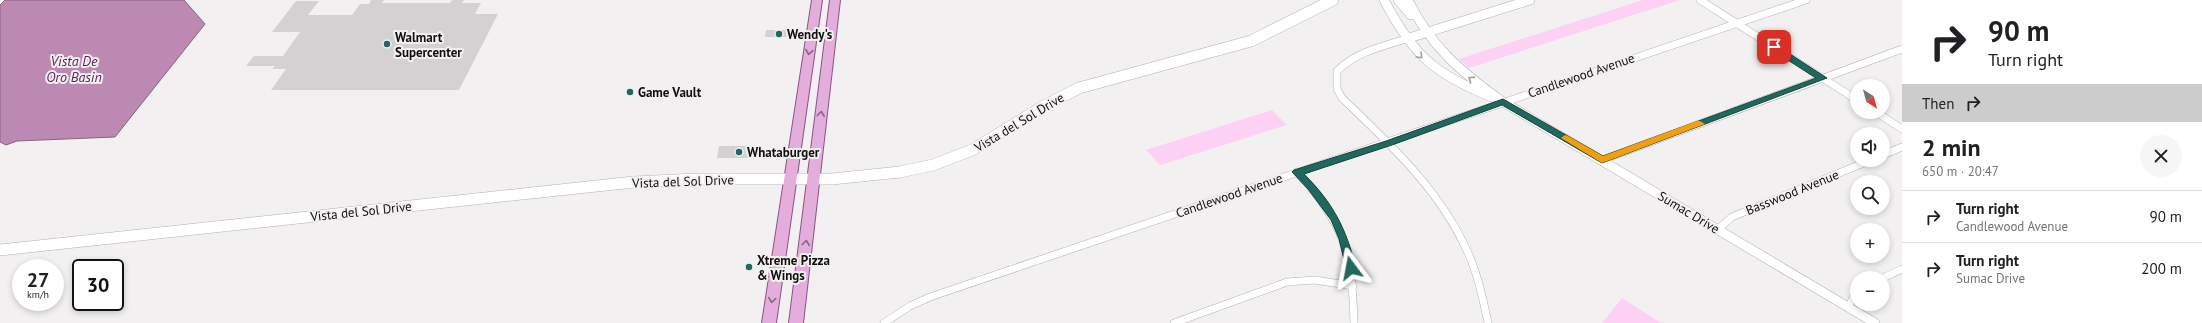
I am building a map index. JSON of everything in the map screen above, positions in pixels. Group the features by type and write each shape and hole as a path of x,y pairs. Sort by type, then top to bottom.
{"main road":[{"path":"769,323 817,0"},
{"path":"796,323 834,0"},
{"name":"Vista del Sol Drive","path":"0,250 635,183 686,179 854,178 896,173 954,158 996,138 1039,108 1073,90 1100,81 1152,69 1251,41 1333,0"}],"street":[{"name":"Sumac Drive","path":"1384,0 1399,30 1427,63 1445,77 1503,102"},
{"path":"1398,0 1419,23"},
{"name":"Sumac Drive","path":"1408,0 1419,23 1433,45 1459,70 1503,102 1875,323"},
{"path":"1488,323 1484,301 1468,252 1457,228 1429,186 1389,143 1342,98 1337,89 1336,71 1343,63 1353,56 1530,0"},
{"path":"1700,0 1850,95"},
{"name":"Candlewood Avenue","path":"884,323 910,306 930,297 1297,172 1389,143 1503,102 1806,0"},
{"path":"1602,160 1902,49"},
{"path":"1887,119 1902,129"},
{"path":"1890,152 1902,147"},
{"name":"Basswood Avenue","path":"1717,230 1732,217 1854,167"},
{"path":"1297,172 1311,187 1334,219 1344,239 1350,258 1353,286 1354,323"},
{"path":"1890,275 1902,269"},
{"path":"1174,323 1277,284 1293,280 1325,280 1353,286"},
{"path":"1848,307 1850,303"}],"shaded area":[{"path":"1643,0 1680,0 1469,68 1459,59"},
{"path":"1272,110 1287,125 1160,165 1146,150"},
{"path":"1622,298 1661,323 1602,323"}],"water":[{"name":"Vista De Oro Basin","path":"5,0 184,0 205,24 115,137 17,141 6,145 0,142 0,5"}],"building":[{"name":"Walmart Supercenter","path":"371,0 384,0 382,3 450,3 452,0 464,0 462,3 481,3 475,14 498,14 459,90 271,90 286,69 272,69 275,66 246,66 254,56 283,56 300,32 272,32 296,1 319,1 308,15 352,15 360,4 369,4"},
{"name":"Wendy's","path":"766,30 793,30 795,31 795,37 765,37"},
{"name":"Whataburger","path":"719,146 760,146 759,158 717,158"}],"slow traffic":[{"path":"1565,138 1602,160 1700,124"}],"place":[{"name":"Wendy's","path":"779,34"},
{"name":"Walmart Supercenter","path":"387,44"},
{"name":"Game Vault","path":"630,92"},
{"name":"Whataburger","path":"739,152"},
{"name":"Xtreme Pizza & Wings","path":"749,267"}],"route":[{"path":"1351,268 1350,258 1344,239 1334,219 1324,203 1297,172 1389,143 1503,102 1602,160 1823,78 1774,47"}]}
